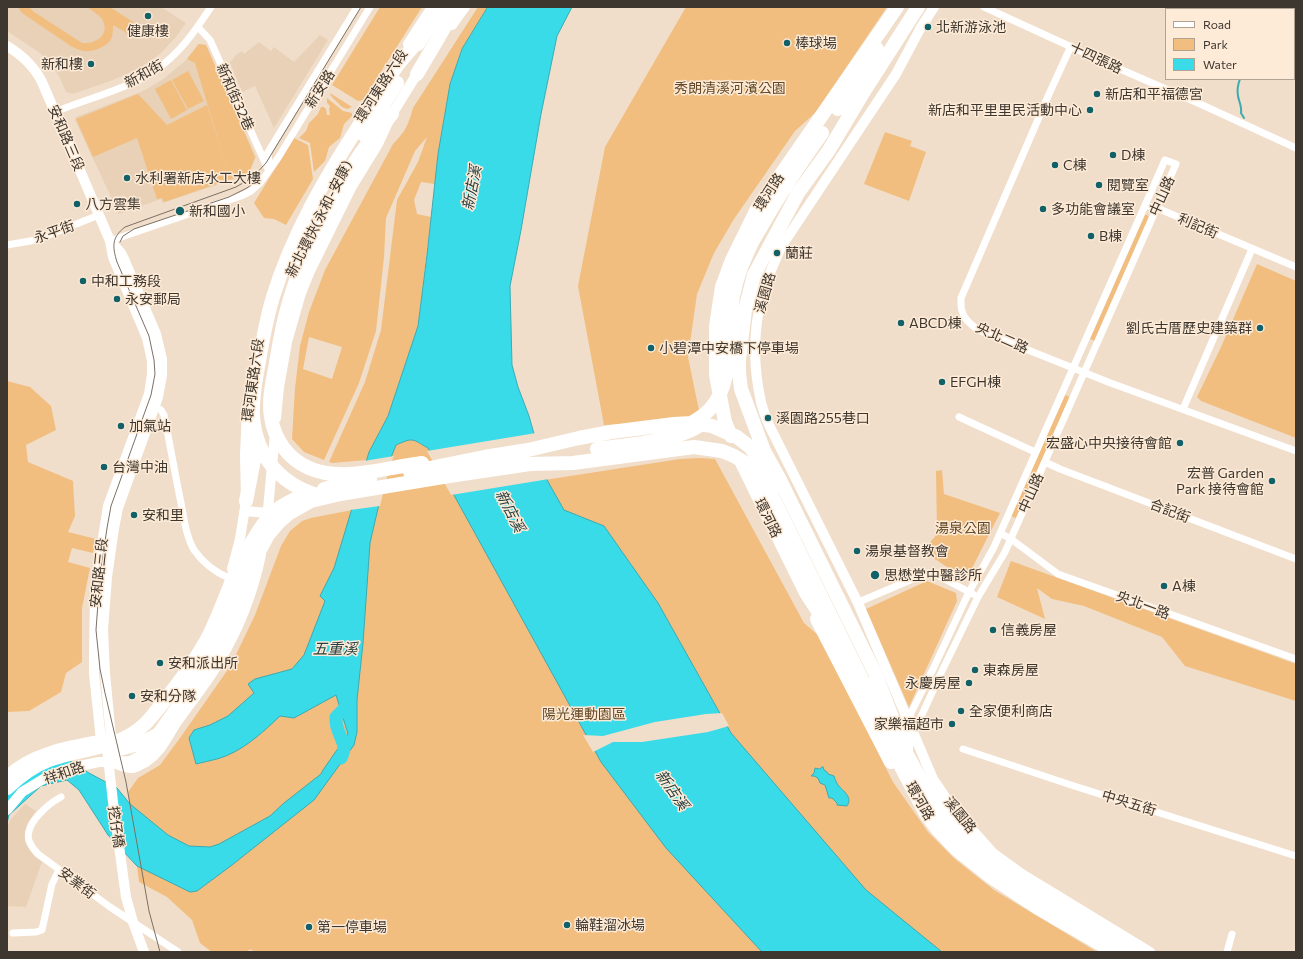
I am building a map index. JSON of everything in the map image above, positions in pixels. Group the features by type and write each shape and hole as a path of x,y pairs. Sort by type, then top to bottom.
{"highway":[{"name":"新北環快(永和-安康)","path":"245,506 254,460 260,389 266,357 291,271 320,211 354,150 402,75 423,35 442,7"},
{"path":"416,74 456,7"},
{"path":"392,114 356,160 329,207 301,268 287,309 280,336 270,402 271,417 274,429 287,453 309,469 331,474 360,473 449,459 557,456 681,435 695,429 708,420 719,409 731,383 738,304 752,254 771,220 865,71 899,7"},
{"name":"環河路","path":"899,7 757,208 732,260 722,287 716,326 716,375 725,422 748,478 806,593 830,631 888,746 904,742"},
{"name":"環河路","path":"918,7 829,150 798,193 754,275 745,310 739,360 741,389 764,451 780,480 875,673 887,705 926,791 961,836 987,859 1020,882 1136,952"},
{"path":"819,143 903,29"},
{"path":"423,35 399,63 349,140 326,179 299,231 284,265 263,335 254,394 254,428 269,462 282,477 294,486 308,492 335,498 363,497 452,482 529,457 579,438 611,432 674,424 692,423 721,429 737,437 750,447 765,466 811,570 869,694 904,742"},
{"path":"529,457 572,463 694,447 722,451 744,462 765,484 866,677 887,705"},
{"path":"7,797 23,781 46,767 58,762 142,743 168,725 214,661 226,640 250,581 258,530 276,510 305,494 343,484 484,458"},
{"path":"7,788 21,775 35,766 49,760 118,742 137,731 151,717 189,668 206,642 241,560 268,535 279,522 298,508 311,501 340,494 479,472"},
{"path":"143,754 153,742 212,647 244,569 256,546"},
{"path":"806,593 823,631 886,753 911,795 926,814"},
{"path":"107,747 143,742 154,734 175,706"},
{"path":"904,742 908,719"},
{"name":"環河路","path":"904,742 906,775 926,814 938,830 956,849 991,877 1038,908 1114,952"}],"main road":[{"name":"環河東路六段","path":"107,747 124,735 139,728 190,664 214,621 229,578 240,539 245,506 246,408 254,358 269,298 282,259 294,231 320,181 432,7"},
{"name":"環河東路六段","path":"107,747 131,768 141,765 154,756 162,747 211,675 237,628 247,605 257,574 266,534 279,387 287,342 301,293 324,240 351,188 378,144 392,114 416,74 465,7"},
{"name":"溪園路","path":"908,719 858,603 769,425 761,402 756,368 755,345 757,320 763,293 781,248 896,74 920,29 934,7"},
{"name":"安和路三段","path":"7,46 18,53 37,73 110,241 113,257 141,323 150,349 152,374 149,394 150,404 108,506 96,584 94,668 102,700 110,772"},
{"path":"245,506 268,513"},
{"name":"環河東路六段","path":"107,747 130,761 150,752 177,723"},
{"name":"溪園路","path":"904,742 933,779 952,807 993,853 1022,874 1150,952"},
{"path":"80,744 85,765"},
{"name":"祥和路","path":"7,775 30,760 61,748 80,744 107,747"},
{"name":"祥和路","path":"7,810 22,792 50,775 85,765 107,747"},
{"name":"挖仔橋","path":"110,772 127,901 132,922 144,952"}],"street":[{"name":"新和街","path":"55,112 137,80 154,71 183,46 211,7"},
{"name":"新安路","path":"269,170 268,152 357,7"},
{"name":"新安路","path":"110,241 241,196 251,191 260,183 282,151 370,7"},
{"path":"416,74 437,44 459,7"},
{"name":"十四張路","path":"984,7 1296,148"},
{"name":"新和街32巷","path":"198,27 210,40 269,170"},
{"name":"央北二路","path":"1071,46 960,298 960,307 963,316 978,330 1084,372 1296,452"},
{"name":"中山路","path":"904,742 942,671 978,597 1005,552 1176,164 1165,160 994,547 969,592 908,719"},
{"name":"利記街","path":"1145,204 1296,267"},
{"name":"永平街","path":"7,245 36,240 99,216"},
{"path":"1183,409 1252,249"},
{"path":"150,404 161,410 164,415 182,509 190,542 204,563 216,572 229,578"},
{"path":"959,417 1036,452"},
{"name":"合記街","path":"1045,462 1296,559"},
{"name":"央北一路","path":"1000,533 1011,539 1058,574 1296,659"},
{"path":"858,603 920,576 933,573 978,597"},
{"name":"中央五街","path":"963,748 1071,785 1296,856"},
{"name":"安業街","path":"61,797 48,806 36,818 32,825 28,836 32,848 110,908 178,952"},
{"path":"13,933 36,932 42,930 52,884 59,870"},
{"path":"1227,952 1232,934"}],"shaded area":[{"path":"7,7 161,7 186,23 176,37 162,52 149,62 113,80 73,94 66,92 60,78 50,63 40,53 7,31"},
{"path":"320,35 328,40 274,128 255,86 242,92 230,62 236,55 242,51 244,54 259,42 271,51 274,47 294,62"},
{"path":"198,44 206,45 256,157 249,174 163,203 161,199 119,214 75,120 76,117 143,91 162,80 186,60"},
{"path":"25,804 36,811 27,824 25,836 26,842 35,857 42,862 26,907 7,906 7,827 11,819"}],"green space":[{"path":"18,7 29,7 34,12 82,43 97,40 101,37 105,30 102,19 87,7 110,7 139,26 132,36 113,25 112,37 107,44 95,50 83,51 66,43 22,13"},
{"path":"380,7 422,7 363,100 358,101 332,85"},
{"path":"478,7 488,7 462,49 450,84 438,154 435,184 421,182 414,200 417,214 431,217 418,326 388,416 369,452 367,460 332,463 329,462 365,382 381,330 397,200 418,162 427,137 415,151 386,218 384,257 376,331 359,383 324,460 304,452 292,439 295,388 300,346 309,312 325,270 393,144 406,128 413,108","holes":["309,337 342,347 332,379 303,369"]},
{"name":"秀朗清溪河濱公園","path":"686,7 887,7 816,112 795,131 734,219 714,253 697,294 688,357 701,420 604,425 578,286 605,147"},
{"path":"199,44 206,45 255,157 249,173 164,202 162,198 157,199 137,138 93,157 76,119 138,94 167,125 207,105 229,176 195,63 187,59"},
{"path":"188,71 204,101 188,109 172,80"},
{"path":"171,80 187,110 171,119 155,89"},
{"path":"330,93 352,107 347,109 342,107"},
{"path":"327,98 343,111 352,113 352,116 344,124 340,138 329,147 325,161 314,172 310,143 299,138 306,131 309,123 318,114 321,107 326,109 327,115 330,115 330,106 327,103"},
{"path":"885,132 912,141 910,146 926,152 909,201 864,184"},
{"path":"294,138 308,145 313,179 286,225 274,219 264,218 254,203"},
{"path":"1145,215 1149,217 1095,341 1090,339"},
{"path":"1257,264 1296,281 1296,438 1201,401 1197,397 1221,347"},
{"path":"7,381 30,387 51,406 56,430 26,445 28,462 73,481 75,516 68,532 96,539 93,553 72,548 68,562 90,568 82,608 82,662 66,673 61,692 29,711 7,712"},
{"path":"1065,395 1070,397 1016,518 1011,516"},
{"name":"陽光運動園區","path":"409,439 414,440 428,448 454,494 680,459 715,459 804,623 819,636 893,782 928,832 955,859 994,890 1097,952 255,952 250,949 247,952 212,952 200,943 192,920 167,897 139,882 128,792 138,778 160,765 231,665 255,615 281,546 290,531 302,521 352,510 388,465 396,445"},
{"name":"湯泉公園","path":"942,470 944,494 1000,513 966,580 932,557 928,545 937,534 936,471"},
{"path":"1011,561 1296,664 1296,701 1185,666 1162,637 1084,606 1052,599 1037,588 1045,619 997,597"},
{"path":"927,581 956,593 957,601 909,707 866,609"}],"water":[{"name":"新店溪","path":"488,7 572,7 557,36 541,114 510,286 512,365 518,387 529,416 547,480 564,510 604,526 658,603 731,733 866,890 942,952 762,952 666,848 601,762 428,448 413,440 396,445 388,465 370,543 363,643 357,700 357,732 354,745 314,800 197,891 190,892 137,866 108,835 79,790 67,780 41,786 9,815 7,823 7,775 64,757 117,788 130,804 168,835 189,846 210,847 219,844 270,816 321,774 348,734 336,695 294,718 280,716 243,747 217,759 196,764 189,738 194,730 210,725 228,716 254,693 248,684 255,679 292,669 304,655 325,601 320,596 334,568 369,452 388,416 418,326 438,154 450,84 462,49"},
{"path":"823,767 828,774 834,776 838,785 847,794 849,803 847,806 837,805 832,798 829,798 825,785 820,783 818,778 811,776 814,773 815,768 819,769"}],"pier":[{"path":"536,433 549,479 451,495 427,451"},
{"path":"394,456 390,465 380,506 350,510 364,461"},
{"path":"722,713 729,726 708,732 642,742 613,742 593,752 583,735 603,736 655,722"}],"waterway":[{"path":"1240,80 1238,98 1241,106 1241,113 1244,118"},
{"name":"五重溪","path":"341,758 344,746 338,731 336,717 349,704 348,697"}],"tram line":[{"path":"160,952 149,911 126,782 100,669 96,630 100,576 111,506 151,395 155,374 149,336 117,262 114,251 114,242 115,238 125,227 236,187 253,177 266,163 361,7"},
{"path":"120,242 123,236 134,229 229,197 247,188 256,181"}],"place":[{"name":"健康樓","path":"148,16"},
{"name":"北新游泳池","path":"928,27"},
{"name":"棒球場","path":"787,43"},
{"name":"新和樓","path":"91,64"},
{"name":"新店和平福德宮","path":"1097,94"},
{"name":"新店和平里里民活動中心","path":"1090,110"},
{"name":"D棟","path":"1113,155"},
{"name":"C棟","path":"1055,165"},
{"name":"水利署新店水工大樓","path":"127,178"},
{"name":"閱覽室","path":"1099,185"},
{"name":"八方雲集","path":"77,204"},
{"name":"多功能會議室","path":"1043,209"},
{"name":"新和國小","path":"180,211"},
{"name":"B棟","path":"1091,236"},
{"name":"蘭莊","path":"777,253"},
{"name":"中和工務段","path":"83,281"},
{"name":"永安郵局","path":"117,299"},
{"name":"ABCD棟","path":"901,323"},
{"name":"劉氏古厝歷史建築群","path":"1260,328"},
{"name":"小碧潭中安橋下停車場","path":"651,348"},
{"name":"EFGH棟","path":"942,382"},
{"name":"溪園路255巷口","path":"768,418"},
{"name":"加氣站","path":"121,426"},
{"name":"宏盛心中央接待會館","path":"1180,443"},
{"name":"台灣中油","path":"104,467"},
{"name":"宏普 Garden Park 接待會館","path":"1272,481"},
{"name":"安和里","path":"134,515"},
{"name":"湯泉基督教會","path":"857,551"},
{"name":"思懋堂中醫診所","path":"875,575"},
{"name":"A棟","path":"1164,586"},
{"name":"信義房屋","path":"993,630"},
{"name":"安和派出所","path":"160,663"},
{"name":"東森房屋","path":"975,670"},
{"name":"永慶房屋","path":"969,683"},
{"name":"安和分隊","path":"132,696"},
{"name":"全家便利商店","path":"961,711"},
{"name":"家樂福超市","path":"952,724"},
{"name":"輪鞋溜冰場","path":"567,925"},
{"name":"第一停車場","path":"309,927"}]}
